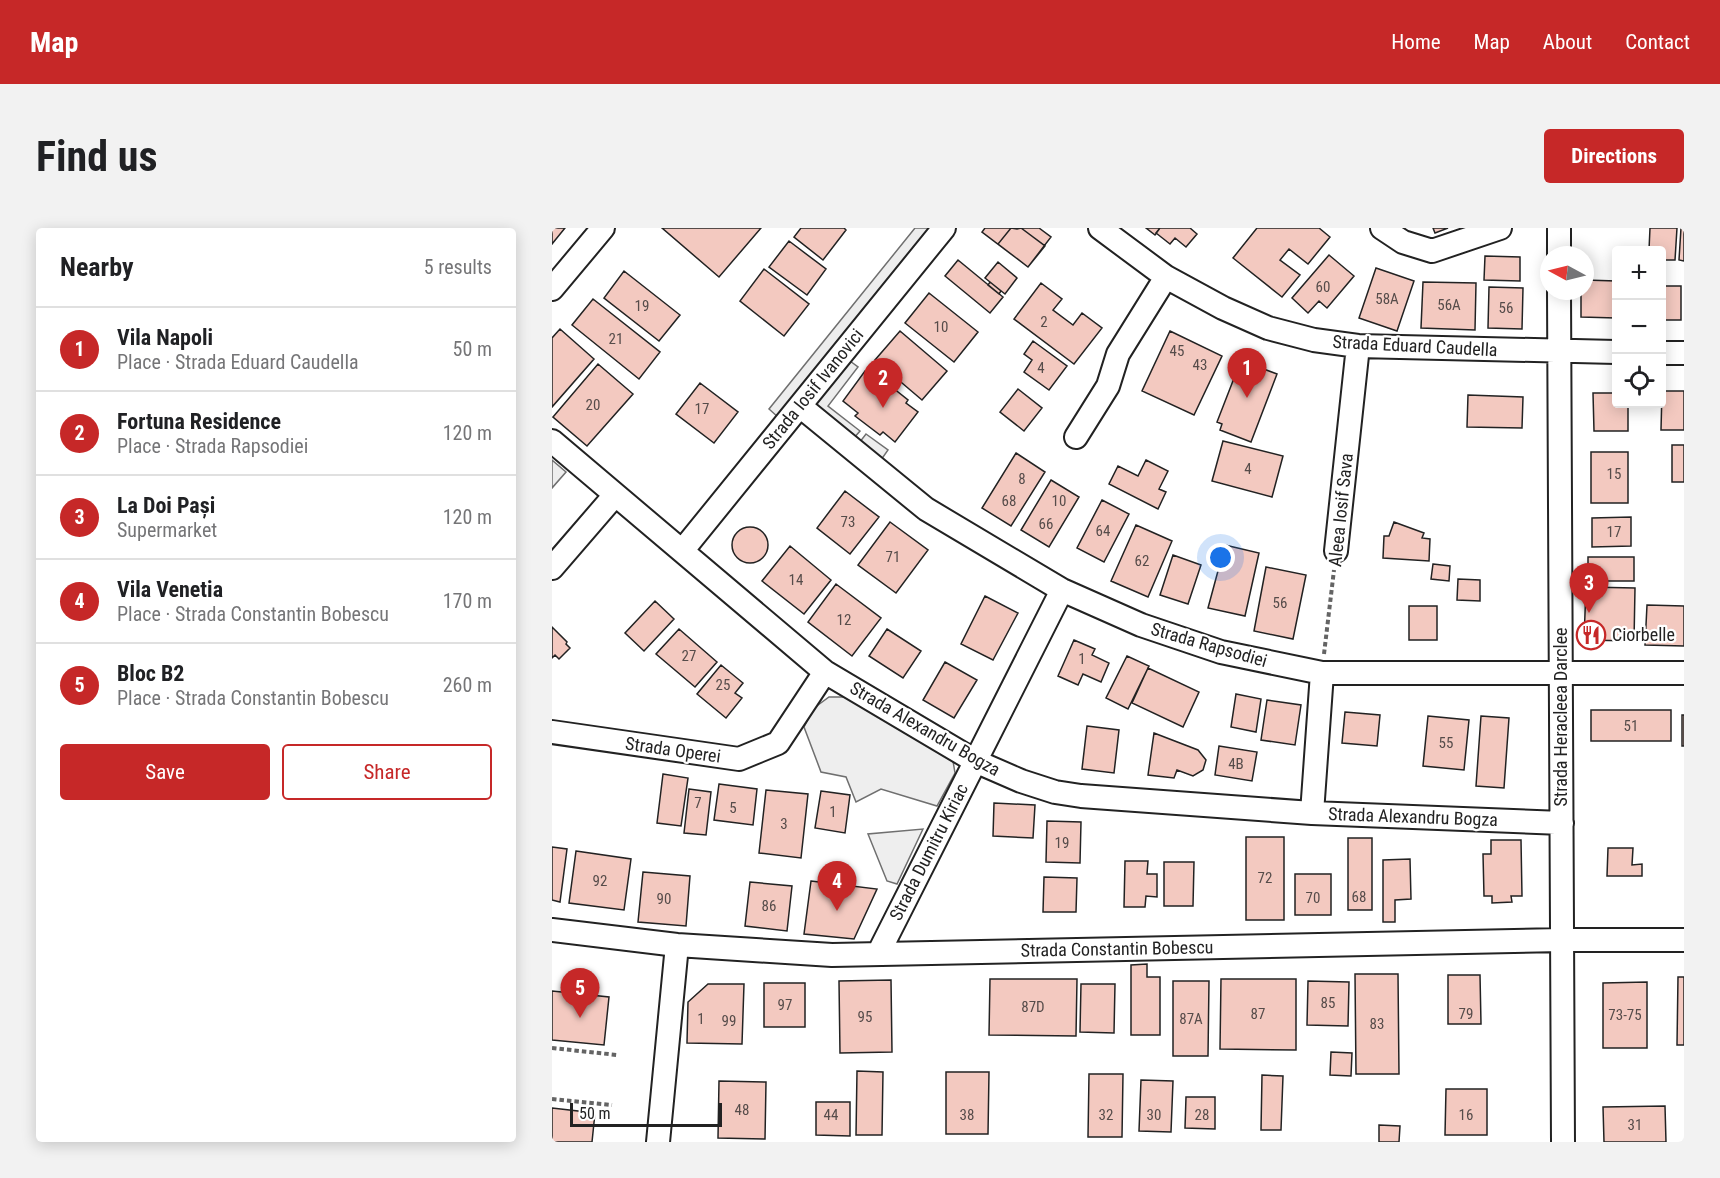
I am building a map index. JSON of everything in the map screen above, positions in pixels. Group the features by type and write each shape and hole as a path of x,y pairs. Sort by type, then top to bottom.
{"street":[{"path":"552,289 603,228"},
{"name":"Strada Iosif Ivanovici","path":"682,551 944,228"},
{"name":"Strada Eduard Caudella","path":"1100,228 1166,277 1223,308 1268,328 1314,340 1358,346 1612,352"},
{"path":"1382,228 1403,242 1432,251 1500,228"},
{"path":"1559,228 1559,246"},
{"path":"1076,437 1108,386 1118,354 1166,277"},
{"name":"Strada Heracleea Darclee","path":"1559,300 1563,1142"},
{"name":"Aleea Iosif Sava","path":"1336,551 1358,346"},
{"path":"1666,353 1684,353"},
{"name":"Strada Rapsodiei","path":"800,406 926,509 1062,590 1141,626 1221,652 1322,673 1684,673"},
{"name":"Strada Alexandru Bogza","path":"552,441 825,672 975,761 1021,781 1055,792 1081,796 1312,813 1562,823"},
{"path":"552,568 615,495"},
{"name":"Strada Dumitru Kiriac","path":"878,954 1062,590"},
{"name":"Strada Operei","path":"552,732 738,759 778,743 825,672"},
{"path":"1312,813 1322,673"},
{"name":"Strada Constantin Bobescu","path":"552,930 677,945 832,955 1562,940 1684,940"},
{"path":"658,1142 677,945"}],"path":[{"name":"Aleea Iosif Sava","path":"1322,673 1336,551"},
{"path":"552,1048 617,1055"},
{"path":"552,1099 612,1105"}],"shaded area":[{"path":"915,228 931,228 779,418 769,409"},
{"path":"850,361 858,367 828,406 860,431 853,439 813,408"},
{"path":"866,434 888,450 881,460 859,443"},
{"path":"552,460 566,472 552,488"},
{"path":"829,697 849,697 953,761 955,773 937,806 881,789 856,802 846,777 821,772 804,727 814,708"},
{"path":"923,829 897,884 887,881 868,834"}],"building":[{"path":"552,228 565,228 552,244"},
{"path":"662,228 761,228 719,277"},
{"path":"801,228 844,228 846,230 823,260 794,237"},
{"path":"985,228 1039,228 1051,237 1028,267 982,232"},
{"path":"1011,228 1021,228 1045,246 1028,267 998,244"},
{"path":"1146,228 1160,228 1155,235"},
{"path":"1160,228 1190,228 1197,234 1186,247 1175,238 1170,244 1156,233"},
{"path":"1257,228 1319,228 1330,237 1308,264 1289,249 1280,260 1300,275 1282,297 1233,258"},
{"path":"1433,228 1448,228 1435,233"},
{"path":"1650,228 1677,228 1675,260 1666,260 1666,246 1649,246"},
{"path":"1681,228 1684,228 1684,261 1679,260"},
{"path":"789,241 826,269 807,295 769,267"},
{"path":"1329,255 1354,276 1327,308 1319,301 1308,313 1292,298"},
{"path":"1485,256 1520,257 1520,281 1484,280"},
{"path":"958,260 1003,297 990,313 945,276"},
{"path":"998,262 1017,278 1005,294 985,278"},
{"path":"1376,268 1414,281 1397,331 1359,318"},
{"path":"764,269 809,304 784,336 740,301"},
{"path":"624,271 680,315 659,341 604,298"},
{"path":"1594,280 1612,281 1612,318 1581,317 1581,300 1594,300"},
{"path":"990,282 1001,291 999,294 988,285"},
{"path":"1423,282 1476,283 1475,330 1421,328"},
{"path":"1041,283 1062,299 1053,310 1073,325 1082,313 1102,328 1074,364 1014,319"},
{"path":"1666,286 1681,286 1681,320 1666,320"},
{"path":"1489,287 1523,288 1522,329 1488,328"},
{"path":"929,293 978,332 954,362 905,323"},
{"path":"593,299 660,352 639,379 572,325"},
{"path":"560,329 594,359 552,407 552,338"},
{"path":"900,331 947,371 922,400 875,360"},
{"path":"1170,331 1222,356 1194,415 1142,391"},
{"path":"1033,341 1067,366 1049,390 1024,372 1032,360 1024,354"},
{"path":"1245,362 1277,374 1251,442 1220,430 1222,424 1217,422 1238,368 1242,369"},
{"path":"598,364 633,394 587,446 553,417"},
{"path":"865,371 881,383 883,380 908,400 906,403 918,412 895,442 883,432 880,435 855,416 858,413 843,401"},
{"path":"700,383 738,412 714,443 676,414"},
{"path":"1018,389 1042,408 1024,431 1000,412"},
{"path":"1666,391 1684,391 1684,430 1661,430 1662,408 1666,408"},
{"path":"1593,393 1612,393 1612,408 1628,408 1628,431 1594,431"},
{"path":"1468,395 1523,397 1522,428 1467,427"},
{"path":"1223,441 1283,456 1272,497 1212,481"},
{"path":"1672,445 1684,445 1684,482 1672,482"},
{"path":"1591,452 1628,452 1628,503 1591,503"},
{"path":"1016,453 1045,472 1011,526 982,508"},
{"path":"1146,460 1168,471 1159,489 1166,492 1158,509 1109,484 1118,466 1138,476"},
{"path":"1051,480 1079,497 1049,547 1021,530"},
{"path":"845,491 879,517 850,554 817,528"},
{"path":"1102,500 1129,514 1104,562 1077,548"},
{"path":"1631,517 1631,546 1592,547 1592,518"},
{"path":"890,522 928,550 896,593 858,565"},
{"path":"1394,522 1424,533 1422,538 1430,539 1429,561 1383,558 1384,536 1389,536"},
{"path":"1136,525 1172,541 1148,597 1111,581"},
{"path":"750,527 763,532 768,545 763,558 750,563 737,558 732,545 737,532"},
{"path":"1225,545 1259,553 1245,616 1208,608"},
{"path":"790,546 831,580 804,614 762,581"},
{"path":"1173,555 1201,565 1188,604 1160,595"},
{"path":"1588,557 1634,557 1634,581 1588,581"},
{"path":"1433,564 1450,566 1449,581 1431,579"},
{"path":"1266,567 1306,575 1293,639 1254,631"},
{"path":"1458,579 1480,580 1480,601 1457,600"},
{"path":"836,584 881,618 852,656 808,622"},
{"path":"1586,587 1635,588 1634,641 1584,640"},
{"path":"985,596 1018,613 993,660 961,644"},
{"path":"655,601 674,619 644,651 625,633"},
{"path":"1647,605 1684,606 1684,646 1645,645"},
{"path":"1409,606 1437,606 1437,640 1409,640"},
{"path":"552,627 570,648 559,659 555,655 552,658"},
{"path":"679,629 717,662 695,687 656,654"},
{"path":"887,629 921,651 903,678 869,656"},
{"path":"1074,640 1095,649 1092,655 1109,663 1101,682 1083,674 1078,685 1058,676"},
{"path":"1127,656 1149,666 1128,709 1106,698"},
{"path":"945,662 977,680 954,718 923,700"},
{"path":"721,665 743,683 735,693 742,698 726,718 697,694"},
{"path":"1148,668 1199,692 1183,727 1132,703"},
{"path":"1236,694 1261,699 1256,732 1231,727"},
{"path":"1267,700 1301,705 1295,745 1261,740"},
{"path":"1591,710 1671,710 1671,741 1591,741"},
{"path":"1345,712 1380,715 1377,746 1342,743"},
{"path":"1682,715 1684,715 1684,746 1682,746"},
{"path":"1428,716 1469,720 1464,770 1423,766"},
{"path":"1481,716 1509,718 1504,788 1476,786"},
{"path":"1087,726 1119,730 1114,773 1082,769"},
{"path":"1154,733 1198,750 1206,760 1203,770 1193,776 1177,770 1174,778 1148,775"},
{"path":"1219,746 1257,752 1252,781 1215,775"},
{"path":"663,774 688,778 681,826 657,823"},
{"path":"719,784 757,789 753,825 714,820"},
{"path":"689,789 711,792 706,835 684,833"},
{"path":"766,790 808,794 801,858 759,853"},
{"path":"821,791 850,795 845,833 815,828"},
{"path":"994,803 1035,805 1033,838 993,836"},
{"path":"1047,821 1081,822 1080,863 1046,862"},
{"path":"1246,837 1284,837 1284,920 1246,920"},
{"path":"1348,838 1372,838 1372,910 1348,910"},
{"path":"1491,840 1521,840 1522,896 1511,896 1512,902 1492,903 1492,896 1484,896 1483,854 1491,854"},
{"path":"552,847 567,849 560,902 552,900"},
{"path":"1608,848 1633,848 1632,865 1642,864 1642,876 1607,876"},
{"path":"576,851 631,859 624,910 569,903"},
{"path":"1410,859 1411,899 1395,900 1395,922 1383,922 1383,860"},
{"path":"1125,861 1148,861 1147,874 1157,874 1157,897 1146,896 1145,907 1124,907"},
{"path":"1164,862 1194,862 1193,906 1164,906"},
{"path":"643,872 690,876 686,926 638,922"},
{"path":"1295,874 1331,874 1331,915 1295,915"},
{"path":"1044,877 1077,878 1076,912 1043,912"},
{"path":"811,881 877,889 854,939 804,934"},
{"path":"750,882 792,886 787,931 745,926"},
{"path":"1147,964 1147,977 1160,977 1160,1035 1131,1035 1131,965"},
{"path":"1355,974 1398,974 1399,1074 1356,1074"},
{"path":"1448,975 1480,975 1481,1024 1448,1024"},
{"path":"1678,977 1684,977 1684,1045 1677,1045"},
{"path":"990,979 1077,979 1076,1036 989,1035"},
{"path":"1221,979 1296,979 1296,1050 1220,1049"},
{"path":"891,980 892,1052 840,1053 839,981"},
{"path":"1173,981 1209,981 1208,1056 1173,1056"},
{"path":"1308,981 1349,982 1348,1026 1307,1025"},
{"path":"1647,982 1647,1048 1603,1048 1603,983"},
{"path":"764,983 805,983 805,1027 764,1027"},
{"path":"708,984 744,984 742,1044 687,1043 688,1002"},
{"path":"1081,984 1115,984 1114,1033 1080,1032"},
{"path":"552,991 609,997 604,1045 552,1040"},
{"path":"1331,1052 1352,1053 1351,1076 1330,1075"},
{"path":"857,1071 883,1072 882,1135 856,1135"},
{"path":"946,1072 989,1072 988,1134 946,1134"},
{"path":"1089,1074 1123,1074 1122,1137 1088,1137"},
{"path":"1262,1075 1283,1076 1281,1130 1261,1130"},
{"path":"1141,1080 1173,1081 1171,1132 1139,1131"},
{"path":"719,1081 766,1082 765,1139 718,1138"},
{"path":"1446,1089 1487,1089 1487,1135 1445,1135"},
{"path":"1186,1097 1215,1097 1215,1129 1185,1128"},
{"path":"816,1102 850,1102 850,1136 816,1135"},
{"path":"1665,1106 1666,1142 1604,1142 1603,1107"},
{"path":"552,1108 595,1113 592,1142 552,1142"},
{"path":"1379,1125 1400,1126 1399,1142 1379,1142"}],"place":[{"name":"Vila Napoli","path":"1247,398"},
{"name":"Fortuna Residence","path":"883,408"},
{"name":"La Doi Pași","path":"1589,613"},
{"name":"Ciorbelle","path":"1591,635"},
{"name":"Vila Venetia","path":"837,911"},
{"name":"Bloc B2","path":"580,1018"}]}
